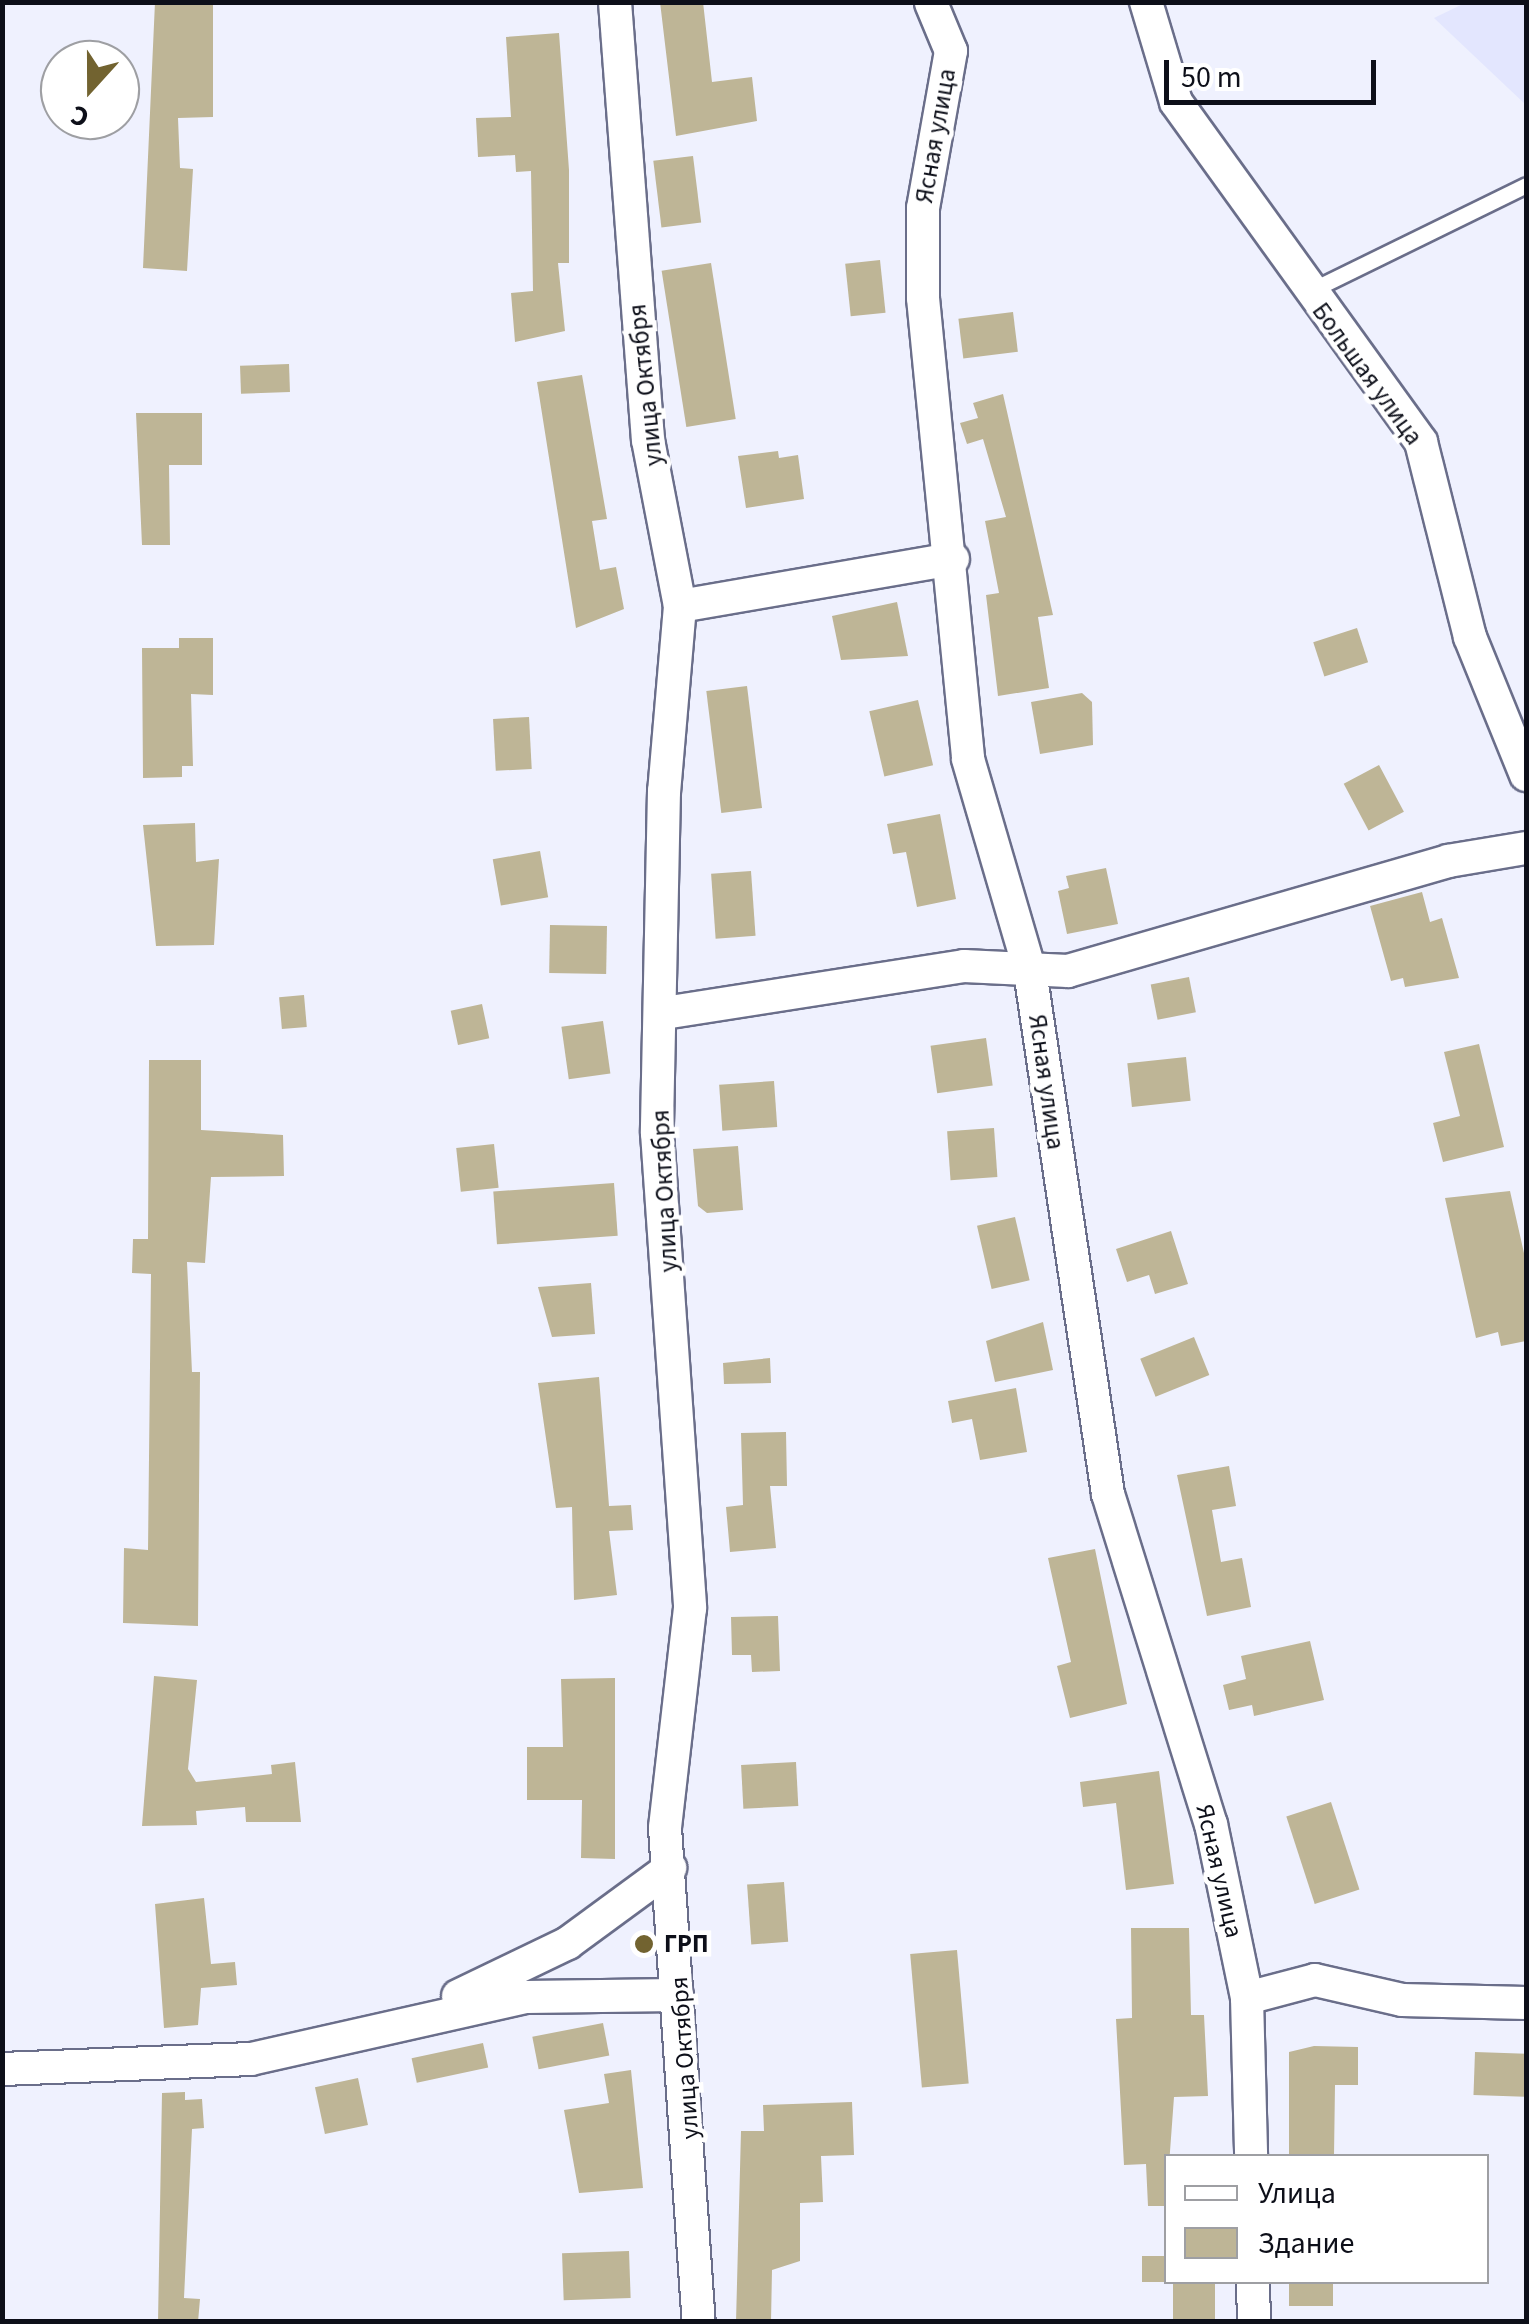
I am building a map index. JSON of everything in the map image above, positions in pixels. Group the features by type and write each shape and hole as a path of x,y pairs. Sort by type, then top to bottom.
{"street":[{"name":"улица Октября","path":"614,2 648,440 680,606 664,791 664,1013 658,1133 690,1608 665,1828 699,2322"},
{"name":"Ясная улица","path":"931,2 951,51 922,208 923,298 953,558 968,758 1030,971 1108,1494 1211,1824 1247,1998 1250,2154"},
{"name":"Большая улица","path":"1146,2 1176,102 1308,292 1421,442 1470,637 1526,775"},
{"path":"680,606 953,558"},
{"path":"664,1013 964,966 1068,972 1448,862 1526,848"},
{"path":"422,2013 568,1943 670,1868"},
{"path":"1247,1998 1315,1980 1402,2000 1526,2003"},
{"path":"2,2069 251,2060 422,2013 526,1996 677,1995"},
{"path":"1253,2284 1254,2322"}],"lane":[{"path":"1308,292 1526,185"}],"shaded area":[{"path":"1467,2 1526,3 1526,105 1434,18"}],"building":[{"path":"155,2 213,2 213,117 178,118 180,168 193,169 187,271 143,268"},
{"path":"660,2 703,2 712,82 752,77 757,121 676,136"},
{"path":"559,33 569,170 569,263 558,263 565,331 515,342 511,293 533,291 531,171 516,172 515,155 478,157 476,118 511,117 506,37"},
{"path":"693,156 701,223 661,227 653,161"},
{"path":"880,260 886,313 851,316 845,264"},
{"path":"711,263 736,419 686,427 662,271"},
{"path":"1013,312 1018,352 963,358 958,319"},
{"path":"289,364 290,392 241,394 240,366"},
{"path":"582,375 607,519 592,521 600,570 616,567 624,609 576,628 537,382"},
{"path":"1003,394 1053,615 1038,617 1049,688 998,696 986,595 999,593 985,521 1006,517 983,439 967,444 960,423 978,418 973,403"},
{"path":"136,413 202,413 202,465 169,465 170,545 142,545"},
{"path":"778,451 779,458 798,455 804,499 746,508 738,456"},
{"path":"897,602 908,656 841,660 832,616"},
{"path":"1357,628 1368,662 1324,676 1313,642"},
{"path":"179,638 213,638 213,695 191,694 193,766 182,766 182,777 143,778 142,648 179,648"},
{"path":"747,686 762,808 721,813 706,691"},
{"path":"1082,693 1092,702 1093,745 1040,754 1031,702"},
{"path":"918,700 933,765 884,777 869,711"},
{"path":"529,717 532,769 496,771 493,719"},
{"path":"1379,765 1404,812 1369,831 1344,784"},
{"path":"940,814 956,899 917,907 906,852 893,854 887,824"},
{"path":"195,823 196,862 219,859 214,945 156,946 143,825"},
{"path":"540,851 548,897 501,906 493,859"},
{"path":"1106,868 1118,924 1067,934 1058,891 1069,888 1066,876"},
{"path":"751,871 756,936 716,939 711,874"},
{"path":"1422,892 1430,922 1442,918 1459,978 1405,987 1403,978 1391,981 1370,906"},
{"path":"550,925 607,926 606,974 549,973"},
{"path":"1189,977 1196,1012 1158,1020 1151,984"},
{"path":"304,995 307,1027 282,1029 279,997"},
{"path":"482,1004 489,1038 458,1045 451,1011"},
{"path":"603,1021 610,1073 569,1079 561,1027"},
{"path":"986,1038 993,1086 937,1093 931,1046"},
{"path":"1479,1044 1504,1147 1443,1162 1433,1123 1460,1116 1444,1052"},
{"path":"1186,1057 1191,1101 1132,1107 1127,1063"},
{"path":"149,1060 201,1060 201,1130 283,1135 284,1176 211,1177 205,1263 187,1262 192,1372 200,1372 198,1626 123,1623 124,1548 148,1550 151,1274 132,1273 133,1239 148,1239"},
{"path":"774,1081 777,1127 722,1131 719,1085"},
{"path":"994,1128 997,1177 951,1180 947,1131"},
{"path":"494,1144 499,1188 461,1192 456,1148"},
{"path":"738,1146 743,1210 707,1213 698,1206 693,1149"},
{"path":"614,1183 618,1236 497,1244 493,1191"},
{"path":"1510,1191 1526,1262 1526,1341 1501,1346 1498,1332 1476,1338 1445,1198"},
{"path":"1015,1217 1030,1280 992,1289 977,1226"},
{"path":"1171,1231 1188,1284 1155,1294 1149,1275 1127,1282 1116,1249"},
{"path":"591,1283 595,1334 552,1337 538,1287"},
{"path":"1043,1322 1053,1370 995,1382 986,1341"},
{"path":"1194,1337 1209,1375 1156,1397 1140,1359"},
{"path":"770,1358 771,1383 724,1384 723,1363"},
{"path":"599,1377 609,1506 631,1505 633,1530 609,1531 617,1595 574,1600 572,1507 556,1508 538,1383"},
{"path":"1016,1388 1027,1452 980,1460 972,1419 952,1423 948,1401"},
{"path":"786,1432 787,1486 770,1486 776,1548 730,1552 726,1507 743,1505 741,1433"},
{"path":"1229,1466 1236,1506 1212,1510 1221,1562 1242,1558 1251,1607 1207,1616 1177,1475"},
{"path":"1095,1549 1127,1704 1070,1718 1057,1666 1071,1662 1048,1558"},
{"path":"778,1616 780,1671 752,1672 751,1655 732,1655 731,1617"},
{"path":"1310,1641 1324,1700 1254,1716 1252,1705 1229,1710 1223,1685 1246,1679 1241,1656"},
{"path":"154,1676 197,1680 188,1769 196,1782 272,1774 271,1765 295,1762 301,1822 246,1822 245,1807 196,1811 197,1825 142,1826"},
{"path":"615,1678 615,1859 581,1858 582,1800 527,1800 527,1747 563,1747 561,1679"},
{"path":"796,1762 798,1806 743,1809 741,1765"},
{"path":"1159,1771 1174,1884 1126,1890 1116,1803 1083,1807 1080,1782"},
{"path":"1331,1802 1359,1889 1315,1904 1286,1817"},
{"path":"784,1882 788,1942 751,1944 747,1885"},
{"path":"204,1898 211,1964 235,1962 237,1985 201,1988 198,2025 164,2028 155,1904"},
{"path":"1131,1928 1189,1928 1191,2015 1204,2015 1208,2096 1174,2097 1170,2154 1164,2154 1164,2206 1148,2206 1146,2164 1124,2165 1116,2019 1132,2018"},
{"path":"957,1950 969,2083 922,2088 910,1954"},
{"path":"603,2023 609,2055 539,2069 532,2037"},
{"path":"483,2043 488,2067 417,2083 412,2058"},
{"path":"1314,2046 1358,2047 1358,2085 1335,2085 1334,2154 1289,2154 1289,2052"},
{"path":"1475,2052 1526,2054 1524,2097 1473,2095"},
{"path":"631,2070 643,2188 579,2193 564,2110 609,2103 604,2074"},
{"path":"358,2078 368,2125 325,2134 315,2087"},
{"path":"185,2092 185,2100 202,2099 204,2128 192,2129 184,2298 200,2299 198,2322 158,2322 162,2093"},
{"path":"852,2102 854,2155 821,2156 823,2202 800,2203 800,2261 772,2270 771,2322 736,2322 741,2131 764,2131 763,2105"},
{"path":"629,2251 631,2298 564,2300 562,2253"},
{"path":"1142,2256 1164,2256 1164,2282 1142,2282"},
{"path":"1173,2284 1215,2284 1215,2322 1173,2322"},
{"path":"1289,2284 1333,2284 1333,2306 1289,2306"}],"place":[{"name":"ГРП","path":"644,1944"}]}
